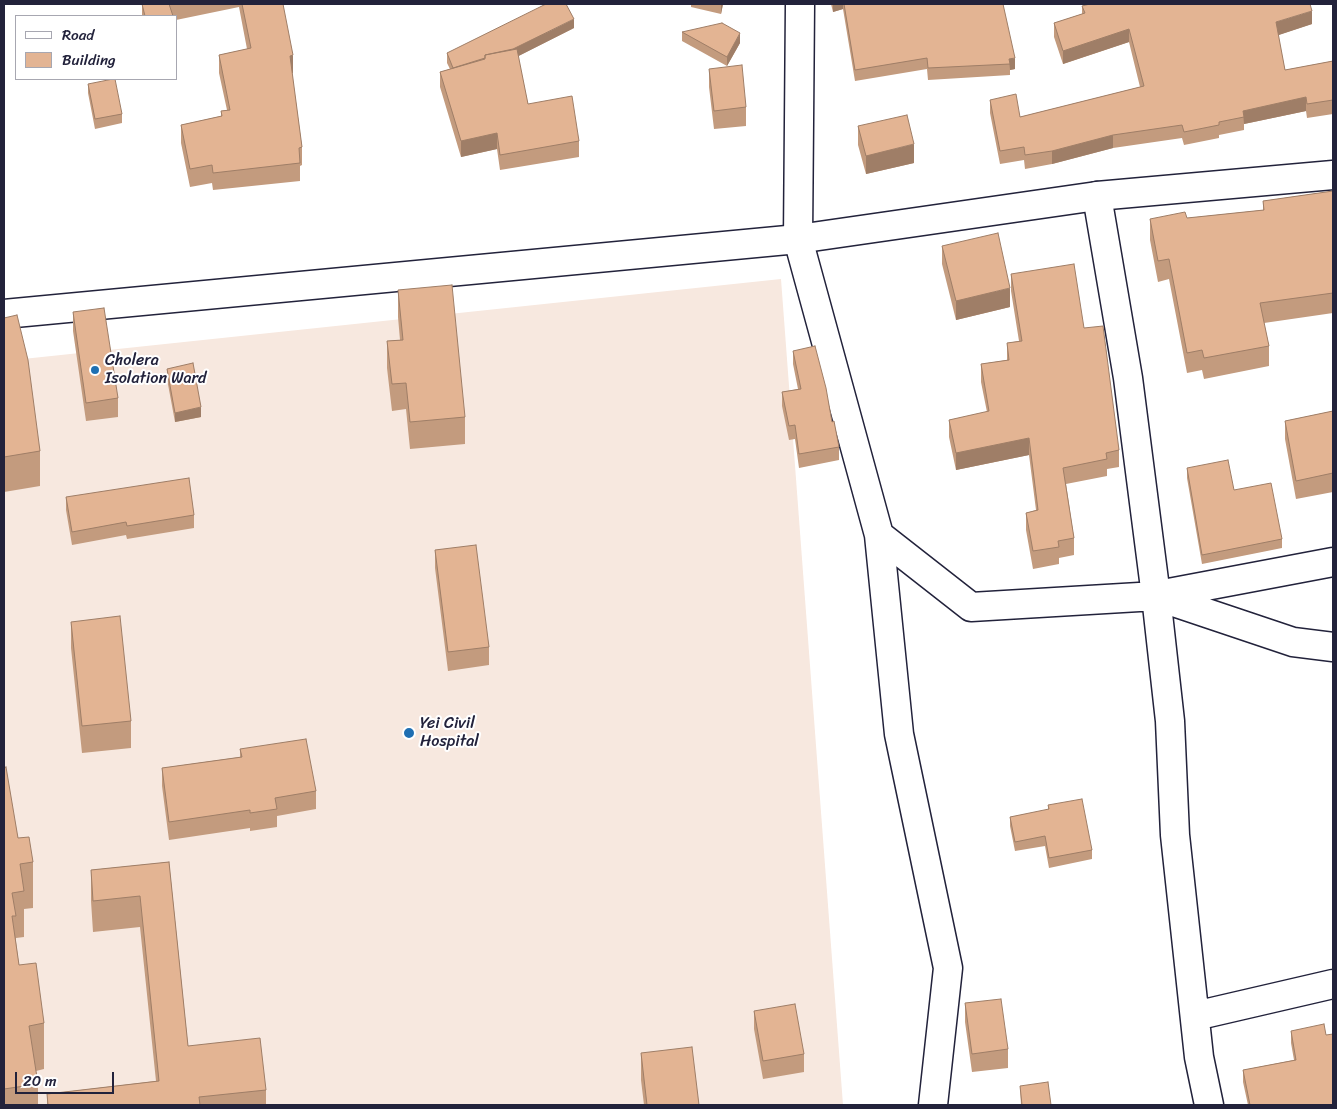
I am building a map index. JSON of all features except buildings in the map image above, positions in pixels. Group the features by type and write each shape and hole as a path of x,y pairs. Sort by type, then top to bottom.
{"street":[{"path":"800,4 798,238 879,535 899,734 948,968 933,1105"},
{"path":"4,314 798,238 1097,196 1333,175"},
{"path":"1097,196 1128,378 1156,596 1170,721 1175,835 1199,1056 1209,1105"},
{"path":"879,535 971,607 1156,596 1333,562"},
{"path":"1156,596 1293,642 1333,647"},
{"path":"1195,1016 1333,984"}],"shaded area":[{"name":"Yei Civil Hospital","path":"781,279 843,1105 4,1105 4,361"}],"place":[{"name":"Cholera Isolation Ward","path":"95,370"},
{"name":"Yei Civil Hospital","path":"409,733"}]}
